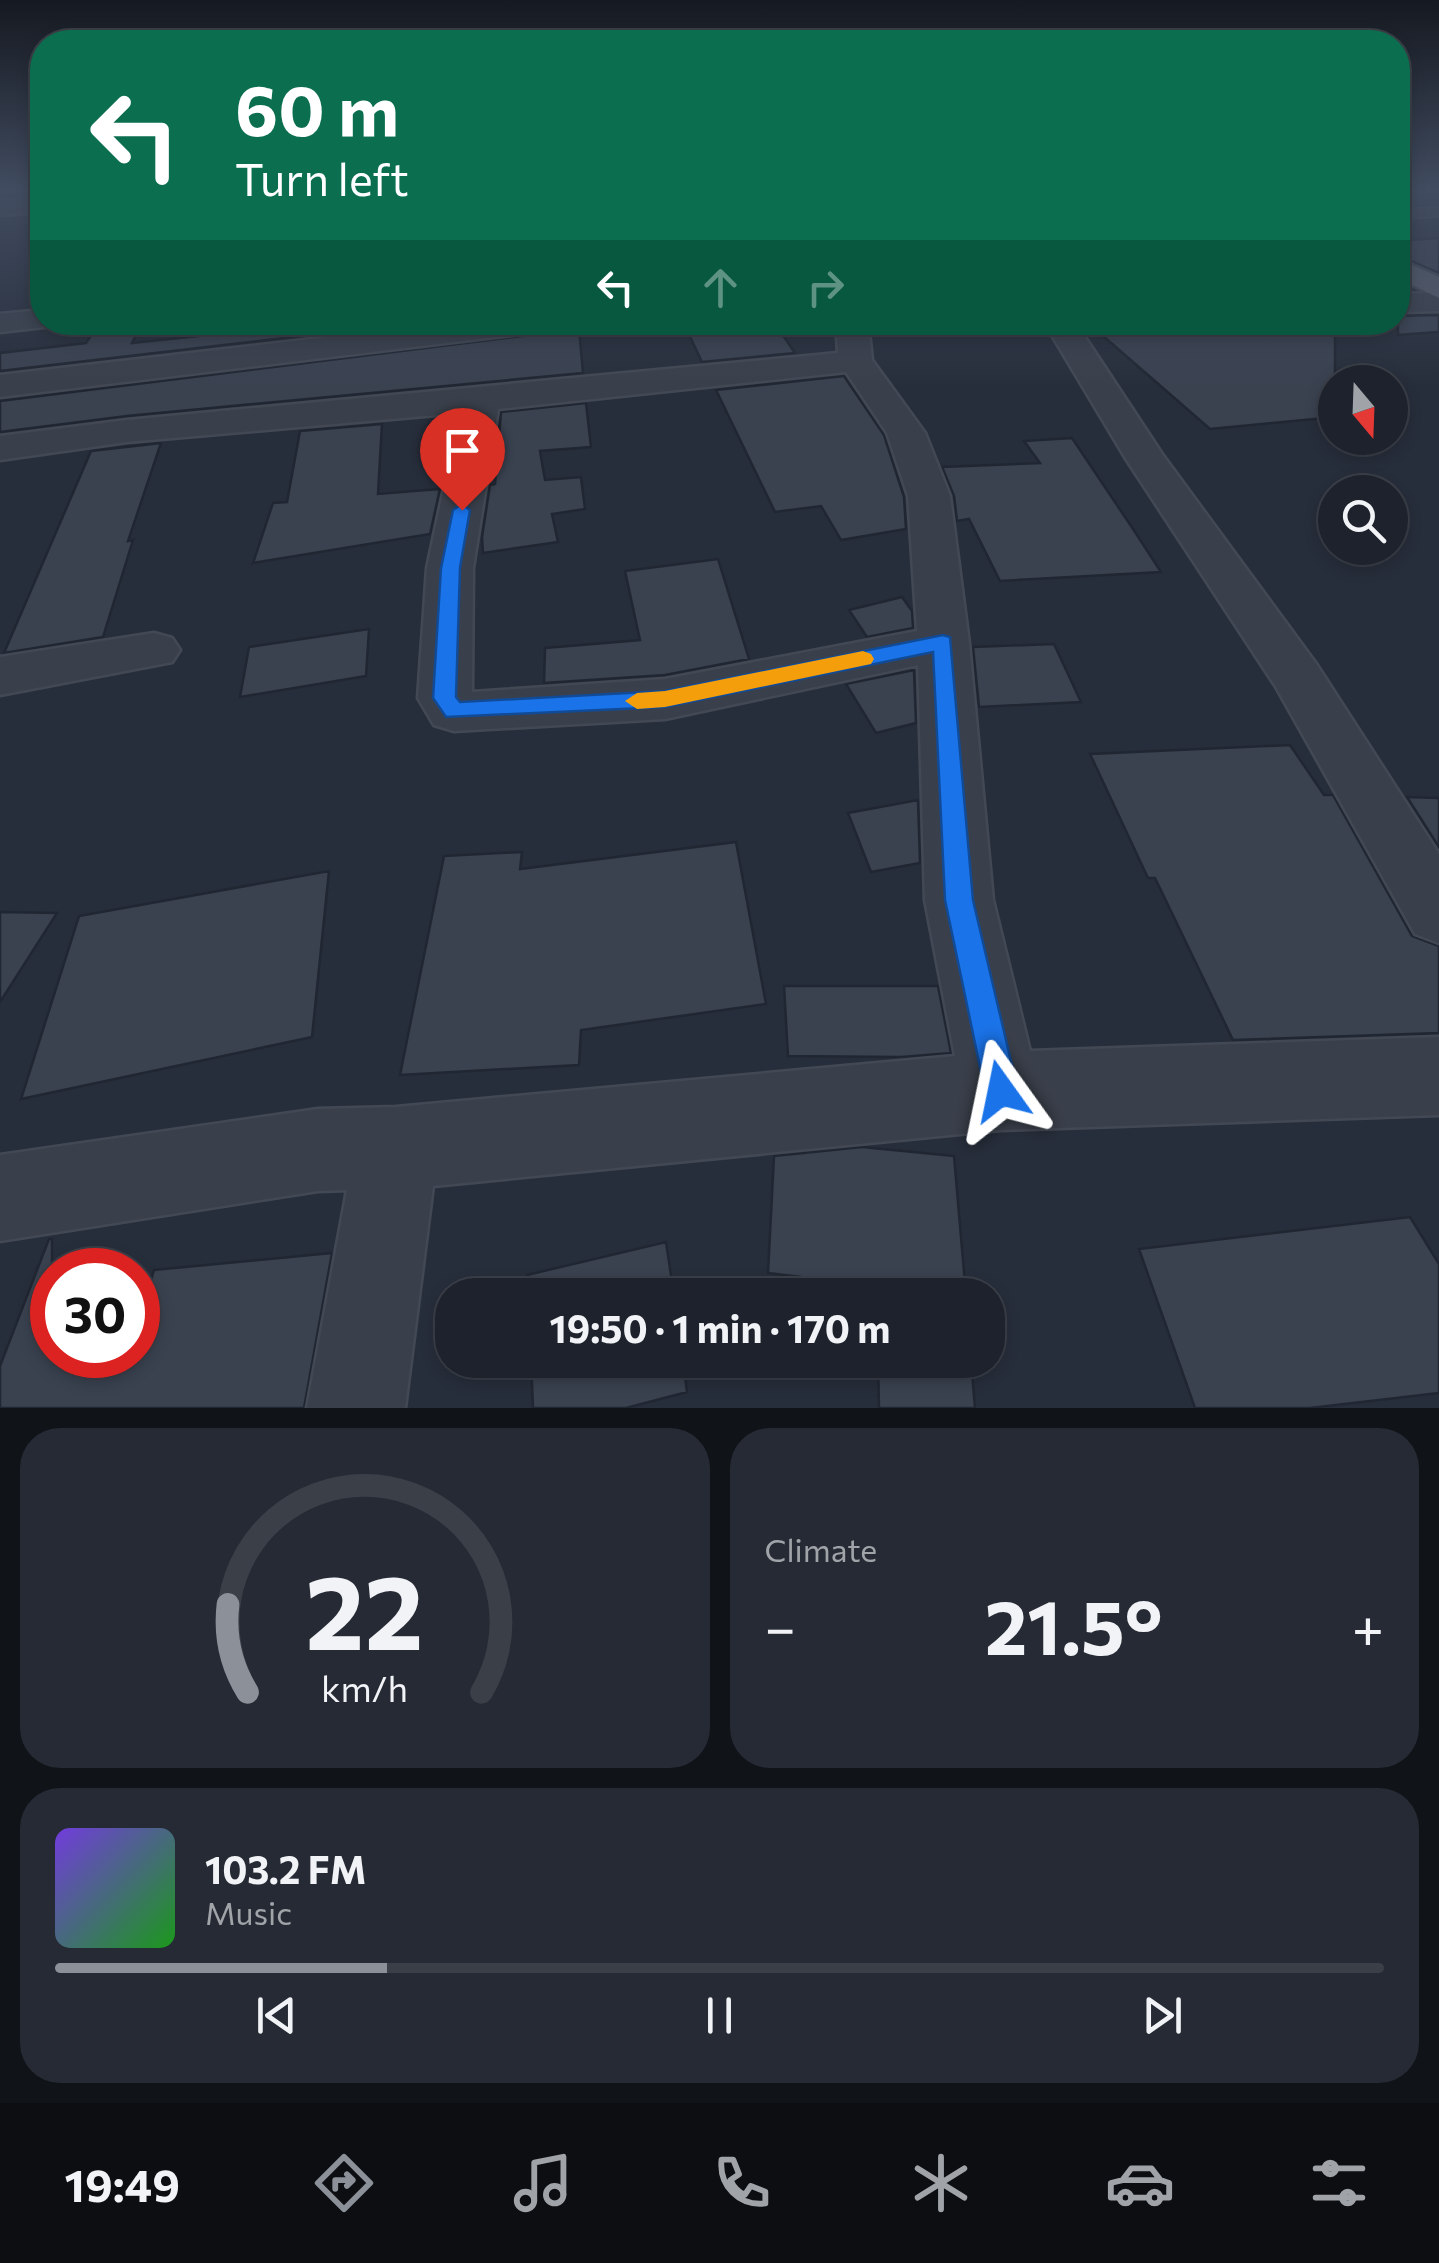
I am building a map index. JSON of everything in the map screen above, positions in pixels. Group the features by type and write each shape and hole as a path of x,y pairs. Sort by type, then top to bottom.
{"main road":[{"path":"1410,259 1438,286"},
{"path":"1410,273 1438,286"}],"street":[{"path":"1410,299 1438,286"},
{"path":"0,324 30,320"},
{"path":"0,386 435,335"},
{"path":"1068,335 1146,459 1298,678 1439,913"},
{"path":"0,448 127,431 481,400 854,342 906,433 929,496 943,642 959,900 1001,1091"},
{"path":"481,400 450,568 444,698 454,711 665,699 943,642"},
{"path":"0,676 154,650"},
{"path":"0,1198 318,1150 396,1148 1001,1091 1439,1076"},
{"path":"356,1408 396,1148"}],"building":[{"path":"1410,256 1439,256 1439,273 1410,260"},
{"path":"1439,315 1439,332 1410,334 1410,316"},
{"path":"91,335 136,335 132,343 209,335 311,335 0,371 0,353 86,343"},
{"path":"531,335 580,335 583,373 127,416 0,432 0,401"},
{"path":"689,335 783,335 795,353 702,362"},
{"path":"1102,335 1335,335 1335,365 1318,365 1318,419 1210,429"},
{"path":"844,376 884,435 904,497 906,529 841,540 821,506 775,512 716,390"},
{"path":"586,403 591,447 540,451 545,480 581,477 585,509 552,514 558,542 483,553 490,485 495,484 501,412"},
{"path":"382,424 378,494 440,489 430,534 253,563 273,503 287,502 300,431"},
{"path":"1072,438 1161,572 1000,581 969,519 957,521 954,496 942,467 1040,463 1024,441"},
{"path":"161,443 128,541 133,540 103,637 4,653 91,451"},
{"path":"718,559 749,659 665,675 544,683 545,648 640,640 625,571"},
{"path":"902,597 912,611 913,628 867,637 849,610"},
{"path":"369,629 366,676 240,697 249,647"},
{"path":"1054,644 1081,702 979,707 973,647"},
{"path":"914,670 916,723 876,733 846,684"},
{"path":"1290,745 1324,795 1333,795 1412,936 1439,946 1439,1033 1233,1040 1155,878 1148,878 1090,754"},
{"path":"1407,797 1439,798 1439,847"},
{"path":"918,800 920,863 871,872 848,813"},
{"path":"736,842 766,1004 581,1030 579,1065 400,1075 444,856 522,852 520,869"},
{"path":"329,871 312,1037 21,1099 79,916"},
{"path":"0,912 57,913 0,1002"},
{"path":"784,986 938,986 951,1053 901,1057 788,1056"},
{"path":"862,1147 954,1156 965,1278 810,1278 768,1273 774,1156"},
{"path":"1410,1217 1439,1264 1439,1393 1310,1408 1195,1408 1139,1249"},
{"path":"666,1242 671,1278 527,1278"},
{"path":"332,1253 304,1408 0,1408 0,1366 30,1288 30,1378 160,1378 160,1269"},
{"path":"532,1378 685,1378 687,1392 626,1408 533,1408"},
{"path":"878,1378 972,1378 975,1408 879,1408"}],"slow traffic":[{"path":"637,701 665,699 863,659"}],"route":[{"path":"462,510 450,568 444,698 454,711 665,699 943,642 959,900 1001,1091"}]}
